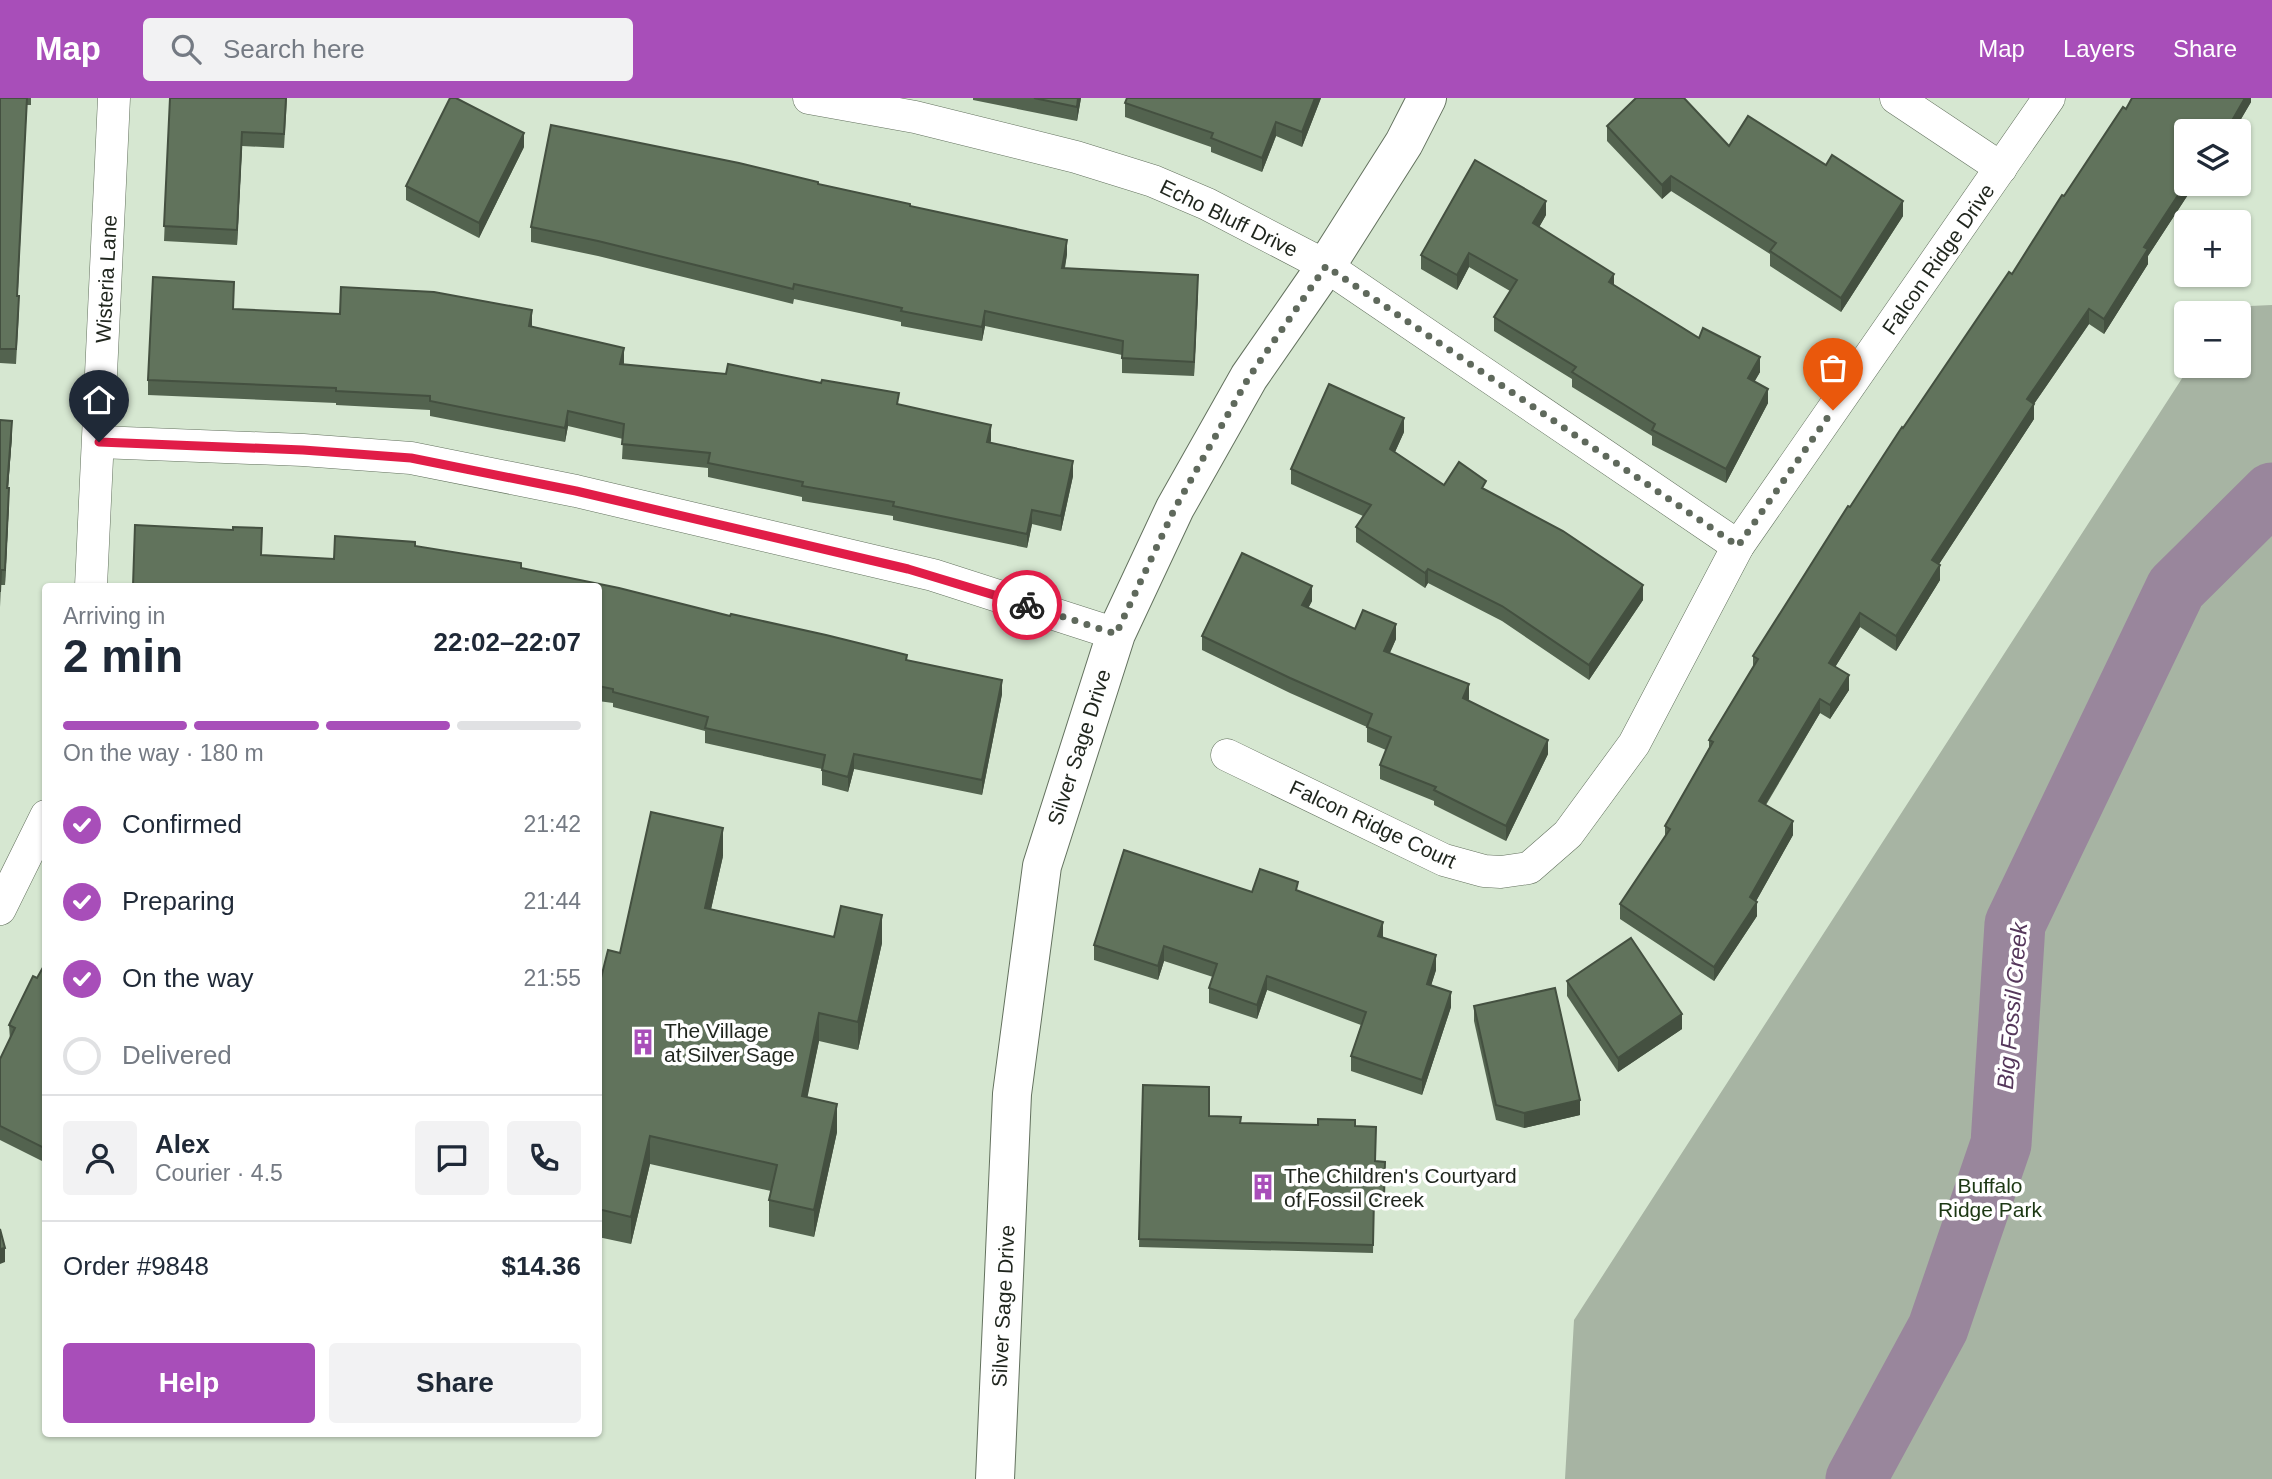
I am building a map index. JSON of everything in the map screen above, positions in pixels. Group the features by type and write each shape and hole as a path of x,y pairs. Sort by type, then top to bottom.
{"street":[{"name":"Wisteria Lane","path":"91,583 114,98"},
{"name":"Echo Bluff Drive","path":"809,98 915,107 1153,181 1207,204 1326,266 1738,546"},
{"name":"Silver Sage Drive","path":"995,1479 1012,1094 1040,876 1116,634 1175,508 1249,377 1326,266 1404,143 1427,98"},
{"path":"1896,98 2001,168"},
{"name":"Falcon Ridge Drive","path":"1713,595 1738,546 2049,98"},
{"path":"99,442 303,450 411,458 576,491 933,575 1116,634"},
{"name":"Falcon Ridge Court","path":"1227,755 1444,860 1484,871 1501,872 1529,867 1568,834 1634,744 1713,595"},
{"path":"0,909 42,824"}],"green space":[{"name":"Buffalo Ridge Park","path":"2272,305 2272,1479 1565,1479 1574,1320 2182,378 2251,378 2251,306"}],"building":[{"path":"0,98 27,98 16,349 0,349"},
{"path":"170,98 286,98 284,134 242,132 237,230 164,226"},
{"path":"450,98 456,98 524,133 479,223 406,186"},
{"path":"1034,98 1078,98 1077,107"},
{"path":"1127,98 1315,98 1302,132 1276,122 1262,158 1211,138 1213,133 1125,103"},
{"path":"1636,98 1684,98 1729,146 1748,116 1826,165 1832,155 1903,201 1841,298 1770,251 1776,243 1671,176 1662,185 1607,126"},
{"path":"2132,98 2245,98 2233,119 2174,119 2174,196 2177,196 2144,247 2148,249 2104,319 2089,309 2027,399 2034,404 1932,560 1940,565 1896,636 1860,613 1829,663 1849,675 1830,705 1820,699 1759,801 1793,821 1750,897 1757,902 1714,967 1620,904 1670,829 1665,826 1713,742 1709,740 1758,659 1753,656 1848,506 1850,507 2009,272 2012,274 2123,107 2126,109"},
{"path":"551,125 739,163 910,206 1067,240 1062,268 1198,275 1194,362 1122,358 1123,341 985,311 982,327 901,311 902,308 794,284 793,289 531,227"},
{"path":"1475,160 1546,201 1533,223 1614,274 1609,282 1699,338 1703,328 1760,357 1748,378 1768,389 1726,469 1652,430 1655,424 1572,372 1576,367 1494,317 1517,280 1469,253 1457,275 1421,255"},
{"path":"153,277 234,282 233,309 340,314 341,287 434,292 532,310 529,326 624,348 620,364 726,374 728,364 821,383 822,380 899,393 897,404 991,425 987,442 1073,461 1061,516 1032,510 1027,534 893,506 894,502 802,486 803,482 708,463 710,453 622,444 624,424 568,411 565,428 430,401 430,396 336,391 336,388 148,380"},
{"path":"1329,384 1404,418 1390,449 1444,485 1459,462 1486,481 1482,488 1563,531 1643,585 1589,665 1502,606 1428,569 1425,573 1356,527 1371,505 1291,469"},
{"path":"0,420 12,421 5,570 1,570 0,592"},
{"path":"135,525 233,530 233,527 262,528 261,555 334,559 335,536 415,542 415,546 521,563 521,568 594,583 133,583"},
{"path":"1242,553 1312,586 1302,605 1355,629 1363,610 1396,624 1384,651 1469,684 1463,698 1548,740 1506,826 1434,790 1436,787 1380,765 1391,737 1367,727 1372,714 1202,636"},
{"path":"602,585 730,616 731,614 826,635 907,655 906,660 1002,680 982,780 854,754 848,777 822,770 825,755 705,728 708,717 613,692 613,689 602,687"},
{"name":"The Village at Silver Sage","path":"651,812 723,828 705,908 834,937 841,906 882,915 858,1022 819,1013 802,1096 837,1104 814,1210 769,1200 777,1165 650,1136 631,1217 602,1210 602,974 608,950 620,953"},
{"path":"1124,850 1252,892 1260,869 1298,882 1296,890 1383,922 1378,936 1436,955 1427,984 1451,992 1422,1080 1351,1056 1366,1012 1267,976 1257,1005 1209,988 1217,964 1164,946 1158,966 1094,945"},
{"path":"1631,938 1682,1014 1618,1058 1567,981"},
{"path":"42,969 42,1147 0,1126 0,1059 15,1028 9,1025 33,976 37,978"},
{"path":"1555,988 1580,1100 1524,1113 1496,1105 1474,1006"},
{"name":"The Children's Courtyard of Fossil Creek","path":"1143,1085 1209,1087 1209,1116 1241,1117 1240,1123 1318,1125 1318,1119 1355,1120 1355,1126 1376,1127 1375,1161 1385,1162 1384,1198 1374,1198 1373,1245 1139,1239"},
{"path":"0,1229 5,1248 0,1249"}],"waterway":[{"name":"Big Fossil Creek","path":"1856,1479 1938,1328 2001,1144 2015,924 2176,588 2272,493"}],"way so far":[{"path":"1027,605 1116,634 1175,508 1249,377 1326,266 1738,546 1833,410"}],"place":[{"name":"The Village at Silver Sage","path":"643,1042"},
{"name":"The Children's Courtyard of Fossil Creek","path":"1263,1187"}],"route":[{"path":"99,442 303,450 411,458 576,491 908,569 1027,605"}]}
